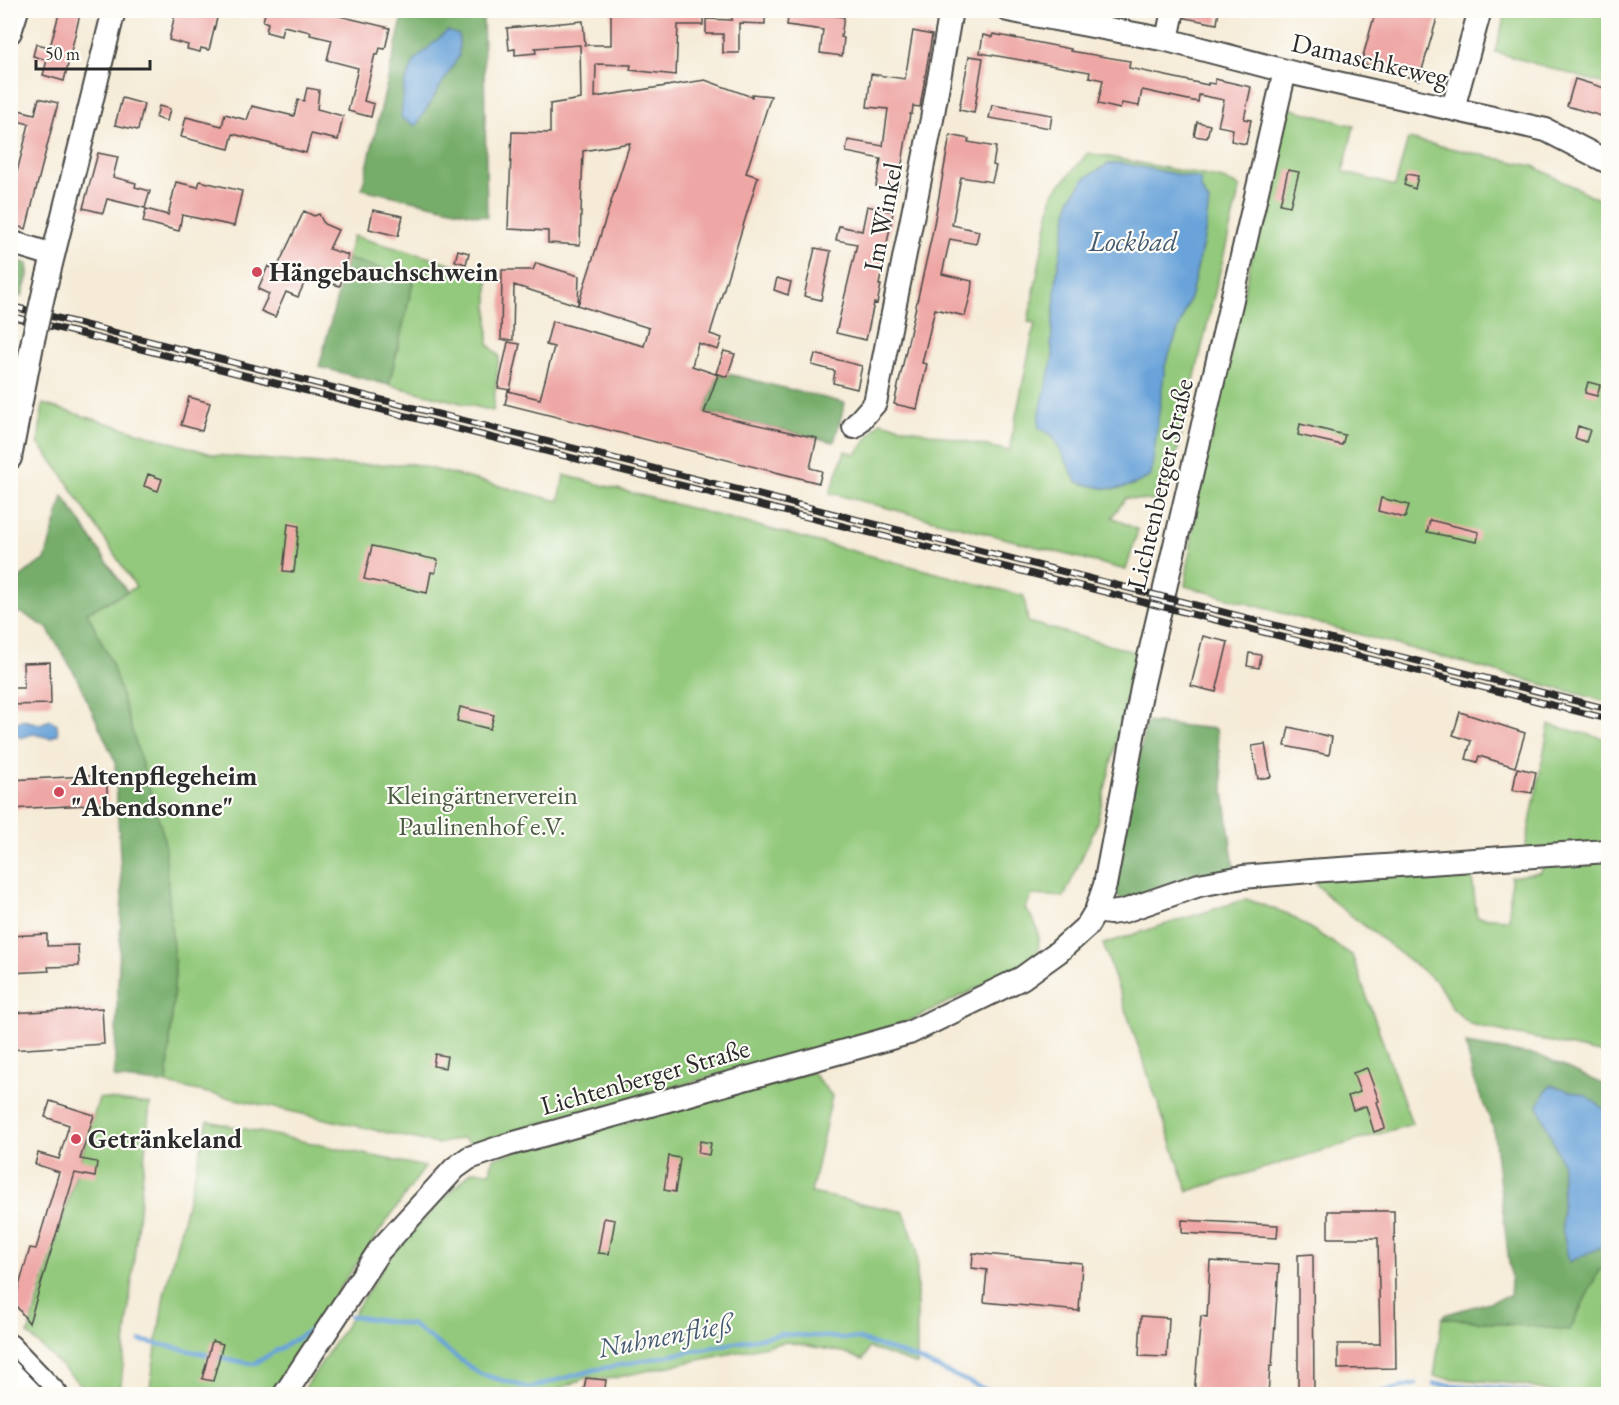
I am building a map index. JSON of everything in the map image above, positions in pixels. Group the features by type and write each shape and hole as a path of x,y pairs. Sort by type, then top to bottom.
{"street":[{"path":"10,32 16,10"},
{"path":"10,458 44,292 114,10"},
{"name":"Im Winkel","path":"854,427 875,403 931,124 951,10"},
{"path":"1167,40 1173,10"},
{"path":"1452,108 1480,10"},
{"name":"Damaschkeweg","path":"1012,11 1167,40 1285,71 1546,130 1608,162"},
{"name":"Lichtenberger Straße","path":"285,1395 379,1251 455,1168 469,1158 507,1145 909,1033 1022,978 1088,926 1105,885 1143,683 1285,71"},
{"path":"10,242 53,255"},
{"path":"1096,911 1110,913 1124,911 1199,885 1244,877 1608,851"},
{"path":"10,1346 56,1395"},
{"path":"10,1373 31,1395"}],"green space":[{"path":"404,11 483,13 487,217 362,189","holes":["404,85 437,90 416,126"]},
{"path":"1506,11 1608,11 1608,85 1495,52"},
{"path":"1289,108 1354,126 1343,172 1395,186 1408,139 1533,166 1608,204 1608,702 1185,586 1197,500 1265,198"},
{"path":"1088,153 1223,179 1240,187 1173,469 1161,502 1126,498 1112,517 1138,530 1126,570 830,493 845,451 856,454 880,422 1009,451 1035,323 1028,322 1053,193"},
{"path":"353,236 488,274 488,344 499,356 493,411 389,385 414,278 347,259"},
{"path":"11,258 28,264 28,276 22,296 11,293"},
{"path":"347,259 414,278 389,385 319,367"},
{"path":"719,374 727,377 728,374 845,403 834,442 704,412"},
{"name":"Kleingärtnerverein Paulinenhof e.V.","path":"43,404 215,455 330,465 413,464 559,501 564,475 1024,596 1028,622 1138,653 1096,826 1064,897 1032,895 1025,909 1038,930 1038,955 1021,967 905,1023 471,1144 463,1138 438,1144 167,1084 175,972 112,664 86,612 136,587 61,473 38,443"},
{"path":"63,496 127,592 87,612 112,664 164,837 175,972 167,1084 114,1078 122,896 115,761 75,674 47,628 24,614 11,611 15,586 23,574 45,560"},
{"path":"1146,722 1216,729 1234,869 1191,876 1123,900 1116,895 1114,885"},
{"path":"1549,725 1608,739 1608,844 1525,849"},
{"path":"1608,859 1608,1055 1470,1024 1453,1009 1437,982 1335,903 1316,884 1319,876 1471,871 1477,917 1509,919 1511,877 1541,872 1544,862"},
{"path":"1246,899 1288,914 1352,955 1412,1124 1188,1191 1103,944"},
{"path":"1466,1044 1540,1056 1608,1086 1608,1269 1599,1270 1570,1330 1442,1318 1444,1315 1510,1296 1511,1280 1493,1126 1473,1079"},
{"path":"812,1072 832,1096 811,1193 904,1212 917,1249 917,1365 869,1348 863,1360 842,1352 786,1342 608,1379 585,1378 548,1394 302,1394 398,1245 472,1171 490,1172 493,1158"},
{"path":"99,1098 150,1104 120,1394 85,1389 28,1334"},
{"path":"208,1121 425,1167 341,1286 276,1394 149,1394 164,1295"},
{"path":"1608,1269 1608,1394 1562,1394 1517,1384 1434,1377 1442,1318 1570,1330 1599,1270"}],"water":[{"path":"447,31 459,35 459,56 416,126 401,118 404,85 415,60"},
{"name":"Lockbad","path":"1121,163 1200,179 1202,191 1209,202 1205,234 1191,295 1165,366 1151,476 1123,488 1107,489 1077,482 1052,435 1039,428 1039,416 1053,357 1051,343 1057,271 1070,199 1085,178 1108,164"},
{"path":"23,720 40,724 50,720 57,724 58,734 50,738 33,734 21,738 14,733 15,723"},
{"path":"1550,1085 1585,1095 1608,1112 1608,1234 1601,1247 1569,1262 1562,1227 1562,1163 1538,1105"}],"building":[{"path":"60,10 81,10 64,81 43,75 47,60 33,56 36,44 50,47"},
{"path":"176,10 219,10 209,50 201,48 200,52 187,49 188,45 169,40"},
{"path":"266,10 314,10 390,28 385,49 380,48 378,55 375,54 364,101 374,104 371,117 348,111 358,68 327,60 332,40 310,35 311,32 283,26 281,36 266,32 268,23 263,21"},
{"path":"611,10 703,10 703,25 678,25 676,75 630,70 631,65 596,64 595,97 705,80 752,97 752,94 771,96 746,173 758,177 710,334 722,338 718,350 698,343 692,366 718,375 704,413 817,438 810,468 822,471 819,483 505,404 508,391 540,399 554,347 546,345 552,321 644,346 649,328 514,285 513,340 501,340 502,270 533,270 536,263 579,276 578,305 630,143 583,151 580,245 548,243 548,231 508,229 512,132 550,133 550,104 581,99 580,45 535,48 536,53 515,55 515,49 509,50 507,28 583,21 585,45 611,45"},
{"path":"732,10 765,10 765,24 739,23 739,53 723,53 723,34 706,34 706,19 732,20"},
{"path":"789,10 823,10 829,13 828,15 844,17 841,37 844,38 842,56 820,53 823,30 787,25"},
{"path":"1186,10 1219,10 1217,24 1185,18"},
{"path":"1376,10 1424,10 1438,15 1419,80 1361,63"},
{"path":"913,31 932,35 920,107 913,106 912,114 910,114 898,189 876,186 881,159 846,152 848,140 883,146 888,109 867,107 871,74 905,79"},
{"path":"993,34 1130,61 1129,68 1208,85 1208,83 1215,84 1215,79 1251,87 1244,119 1251,120 1246,144 1231,141 1233,129 1218,126 1224,100 1199,95 1198,102 1142,90 1139,106 1122,103 1120,109 1098,104 1103,80 1089,77 1090,72 980,53 983,35 992,37"},
{"path":"969,56 983,58 974,113 959,110"},
{"path":"1575,79 1608,89 1608,118 1567,106"},
{"path":"307,88 319,90 317,109 343,116 338,140 311,134 306,153 233,134 229,149 181,137 186,117 222,126 225,114 247,120 252,106 294,116 298,100 304,101"},
{"path":"39,98 58,103 26,229 10,224 10,175 16,176 29,124 10,119 10,108 35,114"},
{"path":"122,98 144,104 138,130 115,125"},
{"path":"992,105 1052,115 1050,128 989,118"},
{"path":"159,106 170,109 167,121 156,118"},
{"path":"1197,122 1210,125 1207,138 1194,136"},
{"path":"950,135 969,139 968,142 996,147 993,165 996,166 992,182 961,177 952,225 979,231 976,244 950,239 942,274 972,281 971,292 965,316 935,309 922,363 927,364 917,409 894,404 932,235"},
{"path":"98,153 118,157 113,177 136,183 135,187 150,191 145,208 107,199 103,213 83,208"},
{"path":"1288,170 1299,172 1290,206 1280,204"},
{"path":"1407,174 1418,176 1415,189 1404,185"},
{"path":"200,181 242,191 234,226 182,215 179,231 143,222 146,209 168,215 176,182 198,187"},
{"path":"867,206 893,212 877,304 874,303 866,340 836,333 857,244 836,240 839,226 862,231"},
{"path":"373,210 403,216 398,236 369,229"},
{"path":"304,211 314,216 319,214 324,224 338,230 329,249 348,255 340,286 307,277 298,297 286,292 275,317 261,311 269,294 258,289 268,266 276,270"},
{"path":"815,248 831,251 821,300 804,296"},
{"path":"458,250 469,253 466,264 455,261"},
{"path":"777,278 791,282 788,295 774,290"},
{"path":"508,342 520,344 510,390 498,388"},
{"path":"724,351 735,354 727,377 716,373"},
{"path":"815,354 862,366 857,389 833,383 835,371 812,365"},
{"path":"1588,382 1600,385 1597,396 1585,393"},
{"path":"189,397 210,403 202,431 181,425"},
{"path":"1300,424 1345,435 1342,445 1298,435"},
{"path":"1578,426 1590,430 1586,442 1575,438"},
{"path":"148,474 162,479 158,491 144,486"},
{"path":"1381,498 1409,505 1405,518 1378,511"},
{"path":"1430,520 1479,532 1477,542 1427,532"},
{"path":"288,524 299,526 294,572 283,571"},
{"path":"372,546 438,560 435,573 431,572 427,593 364,579"},
{"path":"1203,636 1228,642 1216,692 1191,686"},
{"path":"1249,653 1261,655 1259,668 1247,666"},
{"path":"50,662 51,704 10,705 10,688 24,688 23,663"},
{"path":"460,707 494,715 490,729 457,721"},
{"path":"1460,712 1525,733 1515,767 1479,756 1477,762 1466,759 1471,741 1453,735"},
{"path":"1289,727 1332,737 1329,755 1285,746"},
{"path":"1265,744 1271,777 1258,779 1252,746"},
{"path":"1517,768 1536,772 1532,793 1513,790"},
{"name":"Altenpflegeheim \"Abendsonne\"","path":"106,775 108,804 10,809 10,780"},
{"path":"47,934 47,946 78,945 79,966 48,967 49,971 10,973 10,936"},
{"path":"102,1008 104,1044 10,1050 10,1013"},
{"path":"435,1054 447,1056 445,1068 433,1066"},
{"path":"1367,1068 1379,1101 1377,1102 1385,1128 1374,1132 1366,1106 1353,1110 1348,1096 1360,1092 1353,1073"},
{"path":"50,1101 94,1115 80,1159 97,1162 95,1177 75,1173 29,1323 14,1303 30,1248 36,1249 59,1172 35,1164 38,1153 59,1159 69,1125 45,1117"},
{"path":"700,1141 711,1143 709,1155 698,1153"},
{"path":"669,1156 680,1158 675,1192 664,1190"},
{"path":"1328,1211 1394,1211 1396,1368 1338,1369 1338,1344 1380,1344 1378,1238 1328,1238"},
{"path":"604,1218 615,1220 609,1254 598,1253"},
{"path":"1182,1220 1278,1225 1277,1238 1182,1233"},
{"path":"973,1253 1082,1263 1079,1311 984,1302 987,1270 972,1268"},
{"path":"1313,1254 1314,1395 1298,1395 1298,1255"},
{"path":"1210,1261 1279,1265 1268,1395 1194,1395 1201,1316 1207,1317"},
{"path":"1141,1316 1169,1318 1167,1357 1139,1356"},
{"path":"212,1341 223,1344 213,1381 202,1379"},
{"path":"586,1378 606,1380 604,1395 583,1395"}],"waterway":[{"name":"Nuhnenfließ","path":"350,1316 412,1325 480,1374 529,1388 594,1370 781,1334 859,1339 917,1359 996,1394"},
{"name":"Nuhnenfließ","path":"141,1341 254,1364 321,1324"},
{"name":"Nuhnenfließ","path":"1373,1394 1416,1384"},
{"name":"Nuhnenfließ","path":"1434,1384 1510,1389 1534,1394"}],"tram line":[{"path":"10,1355 48,1394"}],"railway":[{"path":"10,306 1608,709"},
{"path":"10,316 1608,719"}],"place":[{"name":"Hängebauchschwein","path":"257,272"},
{"name":"Altenpflegeheim \"Abendsonne\"","path":"59,792"},
{"name":"Getränkeland","path":"76,1139"}]}
